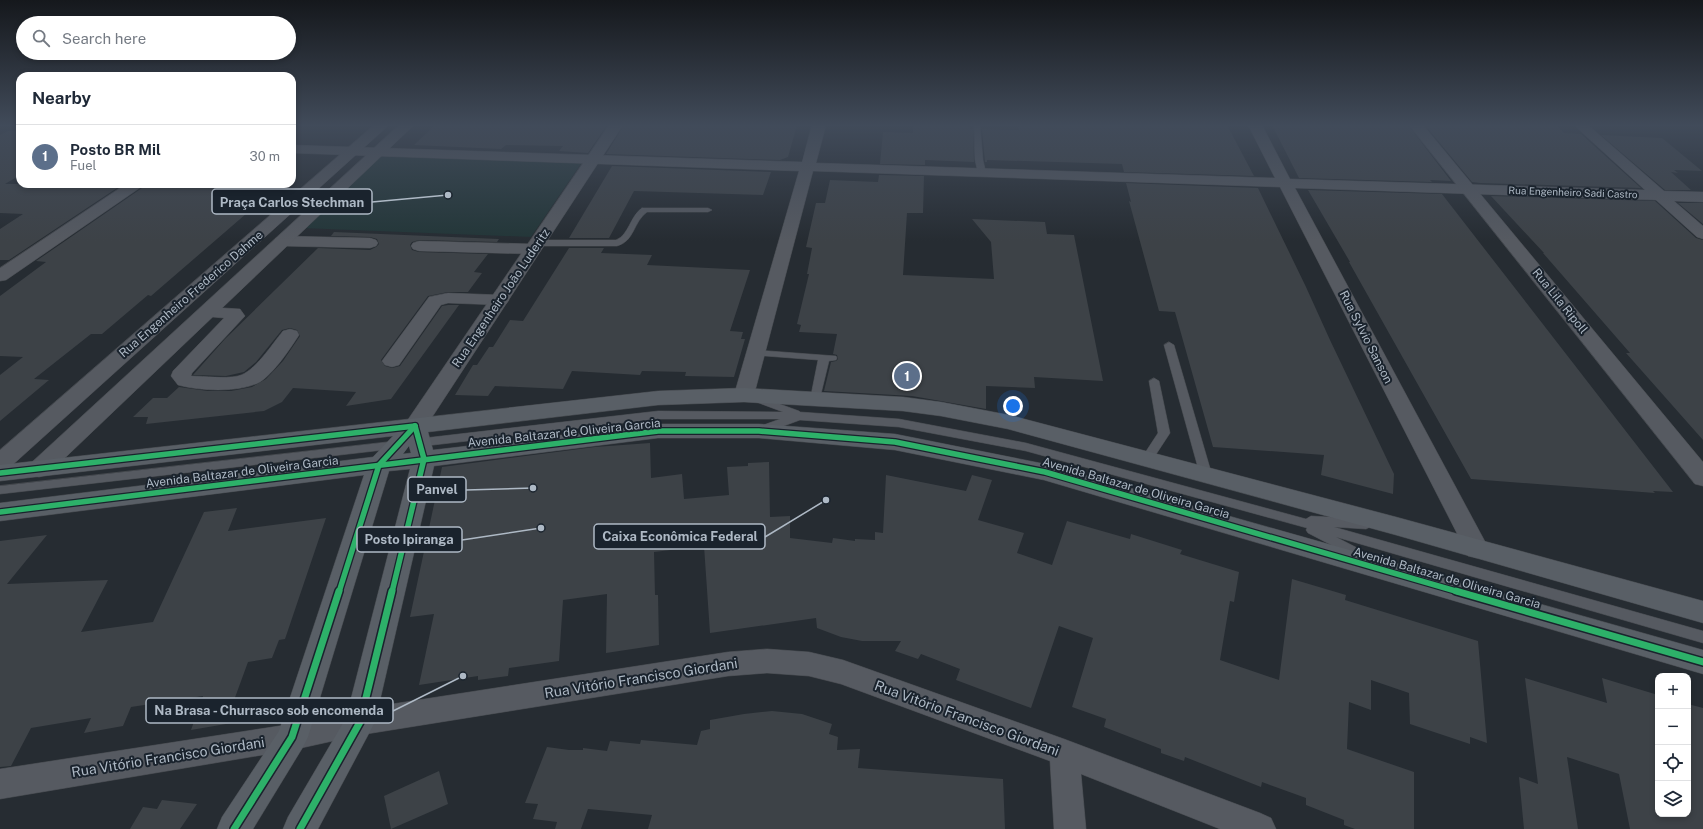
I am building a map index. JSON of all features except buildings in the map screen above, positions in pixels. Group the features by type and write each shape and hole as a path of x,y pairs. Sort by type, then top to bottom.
{"main road":[{"name":"Avenida Baltazar de Oliveira Garcia","path":"0,512 379,464 420,442 658,398 744,395 809,408 903,404 941,405 1396,526 1703,612"},
{"name":"Avenida Baltazar de Oliveira Garcia","path":"0,473 420,442 658,431 759,431 895,442 1044,472 1703,662"},
{"name":"Rua Engenheiro João Luderitz","path":"379,464 397,445 420,442"},
{"path":"300,829 360,722 420,442"},
{"path":"234,829 292,737 379,464"}],"street":[{"name":"Rua Engenheiro Frederico Dahme","path":"0,463 340,164"},
{"name":"Rua Engenheiro Frederico Dahme","path":"39,469 365,164"},
{"name":"Rua Engenheiro João Luderitz","path":"420,442 500,300 590,164"},
{"name":"Rua Engenheiro Sadi Castro","path":"691,164 1286,182 1703,197"},
{"path":"744,395 808,164"},
{"name":"Rua Sylvio Sanson","path":"1276,164 1477,549"},
{"name":"Rua Lila Ripoll","path":"1448,164 1703,478"},
{"path":"1624,164 1703,234"},
{"path":"0,276 130,188"},
{"path":"282,241 370,243"},
{"path":"419,246 536,246"},
{"path":"392,361 435,301 448,298 500,300"},
{"path":"206,312 234,313 236,316 183,371 181,376 185,381 234,382 249,379 259,372 290,335"},
{"name":"Rua Vitório Francisco Giordani","path":"0,784 292,737 360,722 728,664 767,661 809,664 843,672 1064,753 1260,829"},
{"path":"1064,753 1070,829"}],"lane":[{"path":"980,164 982,173"},
{"path":"536,246 617,244 625,239 639,214 645,210 708,210"},
{"path":"1169,345 1206,475"},
{"path":"756,353 828,358 809,408 759,431"},
{"path":"1147,459 1164,432 1154,381"},
{"path":"420,442 658,415 809,408 1026,446 1290,519 1703,637"},
{"path":"0,490 397,445"},
{"path":"1290,519 1396,526"},
{"path":"1290,519 1395,573"}],"shaded area":[{"path":"371,164 581,164 531,237 301,228"}],"cycle path":[{"path":"0,473 415,426"},
{"path":"234,829 292,737 379,465 415,426"},
{"path":"300,829 360,722 424,459 415,426"},
{"path":"0,512 658,431 759,431 895,442 1045,472 1703,662"}],"place":[{"name":"Praça Carlos Stechman","path":"448,195"},
{"name":"Posto BR Mil","path":"907,376"},
{"name":"Panvel","path":"533,488"},
{"name":"Caixa Econômica Federal","path":"826,500"},
{"name":"Posto Ipiranga","path":"541,528"},
{"name":"Na Brasa - Churrasco sob encomenda","path":"463,676"}]}
